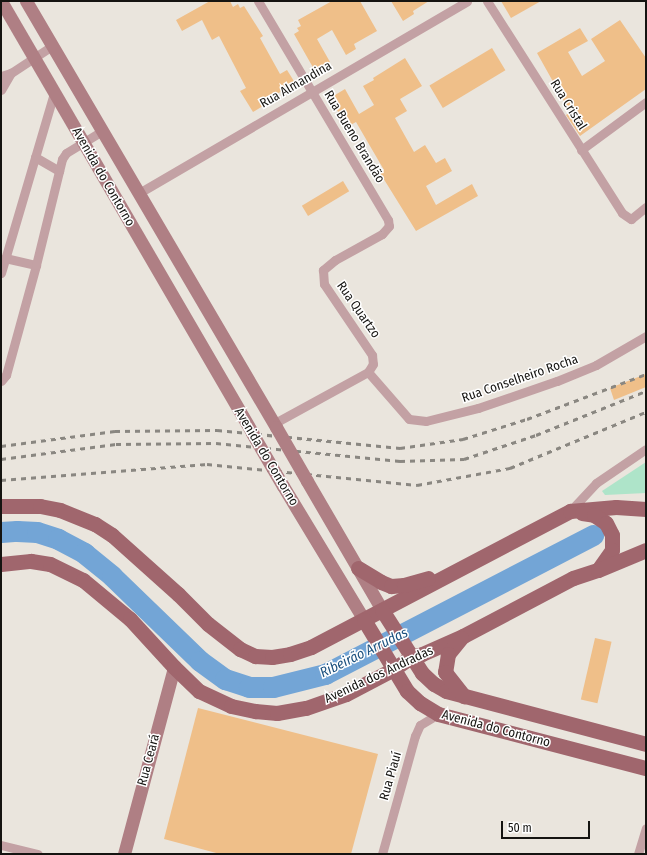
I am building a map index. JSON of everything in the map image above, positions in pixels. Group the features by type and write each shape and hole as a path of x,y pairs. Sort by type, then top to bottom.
{"main road":[{"name":"Avenida do Contorno","path":"26,1 385,615 422,674 434,684 446,691 464,697 646,744"},
{"name":"Avenida do Contorno","path":"1,2 282,486 391,667 414,699 438,714 644,767"},
{"path":"1,506 40,506 64,511 95,524 112,535 144,563 208,624 240,649 255,656 272,657 290,654 311,647 367,625 447,575 570,510 616,507 646,509"},
{"path":"570,510 594,515 606,523 612,536 612,550 598,570"},
{"name":"Avenida dos Andradas","path":"1,564 31,561 50,564 83,580 130,619 174,667 199,691 230,706 255,711 277,713 306,708 346,694 391,667 409,654 422,654 463,636 573,578 598,570 646,550"},
{"path":"358,568 381,582 391,586 404,585 447,575"},
{"path":"463,636 448,654 445,672 464,697"},
{"name":"Rua Ceará","path":"124,854 174,667"}],"street":[{"name":"Rua Bueno Brandão","path":"258,1 386,216 389,226"},
{"name":"Rua Almandina","path":"139,193 467,1"},
{"name":"Rua Cristal","path":"487,1 622,213 631,219 646,207"},
{"path":"1,76 11,73 52,46"},
{"path":"1,90 11,73"},
{"path":"1,273 54,93"},
{"path":"581,150 646,102"},
{"path":"1,381 6,374 64,156 102,130"},
{"path":"35,157 59,171"},
{"name":"Rua Quartzo","path":"368,372 372,364 372,355 324,284 323,270 335,260 382,234 389,226"},
{"path":"5,258 36,265"},
{"name":"Rua Conselheiro Rocha","path":"368,372 409,419 426,421 478,408 558,381 596,365 646,336"},
{"path":"275,426 368,372"},
{"path":"570,510 596,483 646,449"},
{"name":"Rua Piauí","path":"382,854 415,736 420,725 438,714"},
{"path":"638,854 646,828"},
{"path":"1,845 38,854"}],"green space":[{"path":"646,462 646,493 605,495 602,491"}],"building":[{"path":"210,1 230,1 233,7 238,4 240,8 244,6 263,36 260,38 280,74 287,70 297,86 285,92 284,90 264,101 266,104 253,112 240,91 246,88 219,36 212,40 202,20 182,31 176,20"},
{"path":"332,1 360,1 377,31 354,44 356,49 346,55 332,30 317,39 330,62 315,71 294,34 299,31 297,28 301,26 298,20"},
{"path":"391,1 429,1 413,11 414,14 403,21"},
{"path":"501,1 541,1 511,18"},
{"path":"620,20 646,58 646,89 580,136 566,115 570,112 537,53 580,28 588,41 568,52 582,76 605,61 591,39"},
{"path":"492,48 505,70 443,108 429,86"},
{"path":"405,58 422,86 400,99 407,111 395,118 414,152 425,145 436,163 445,158 452,171 426,186 436,205 472,184 478,196 416,231 380,173 384,170 356,122 347,127 330,98 345,89 359,114 374,105 363,86"},
{"path":"343,181 349,191 308,216 302,206"},
{"path":"646,374 646,387 614,400 610,388"},
{"path":"595,638 612,642 597,703 581,699"},
{"path":"198,708 378,754 351,854 220,854 164,839"}],"waterway":[{"name":"Ribeirão Arrudas","path":"1,532 37,532 58,539 84,553 112,576 200,661 225,679 249,687 273,687 325,674 593,535"}],"railway":[{"path":"1,446 115,431 217,430 400,448 463,439 527,419 646,374"},
{"path":"1,459 116,444 216,443 400,461 464,459 536,435 646,391"},
{"path":"1,480 207,464 417,485 510,468 646,412"}]}
